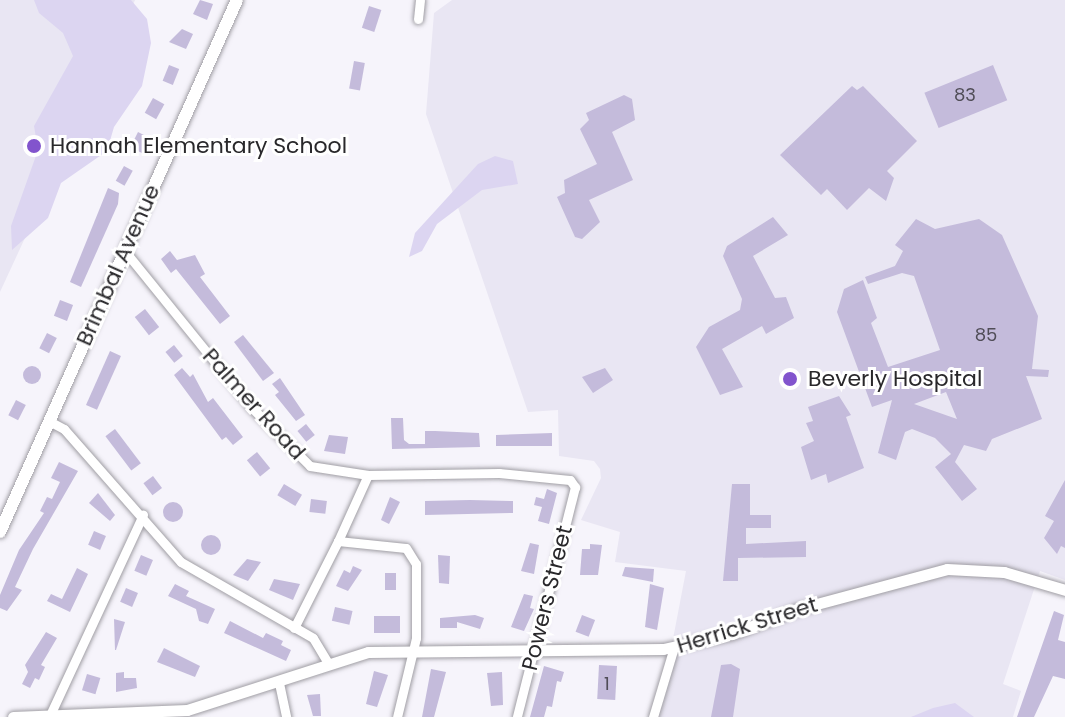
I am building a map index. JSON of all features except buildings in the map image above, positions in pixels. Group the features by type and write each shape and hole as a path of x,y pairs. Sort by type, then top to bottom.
{"main road":[{"name":"Brimbal Avenue","path":"0,532 237,0"}],"street":[{"path":"418,19 420,0"},
{"name":"Palmer Road","path":"124,250 292,449 310,466 368,475 499,473 570,480"},
{"path":"49,421 64,429 143,515 181,562 318,642 328,663"},
{"path":"294,628 368,475"},
{"name":"Powers Street","path":"517,717 575,487 570,480"},
{"path":"50,715 143,515"},
{"path":"338,541 393,543 411,552 418,598 413,650 397,717"},
{"name":"Herrick Street","path":"13,717 187,710 279,683 359,653 535,648 637,652 674,647 947,569 1004,572 1065,590"},
{"path":"653,717 674,647"},
{"path":"279,683 286,717"}],"shaded area":[{"name":"Hannah Elementary School","path":"0,0 135,0 0,292"},
{"path":"34,0 131,0 147,19 151,43 142,86 114,127 107,151 61,183 48,218 12,250 11,226 38,150 34,126 73,56 63,33 39,13"},
{"name":"Beverly Hospital","path":"452,0 1065,0 1065,580 1040,571 1003,684 1021,691 1013,717 658,717 686,571 615,562 620,532 581,520 601,478 600,469 594,461 559,456 558,410 528,412 426,114 434,13"},
{"path":"495,156 513,161 518,184 482,190 437,224 422,251 409,257 415,233 478,164"},
{"path":"955,703 974,717 911,717 933,708"}],"place":[{"name":"Hannah Elementary School","path":"34,146"},
{"name":"Beverly Hospital","path":"790,379"}]}
